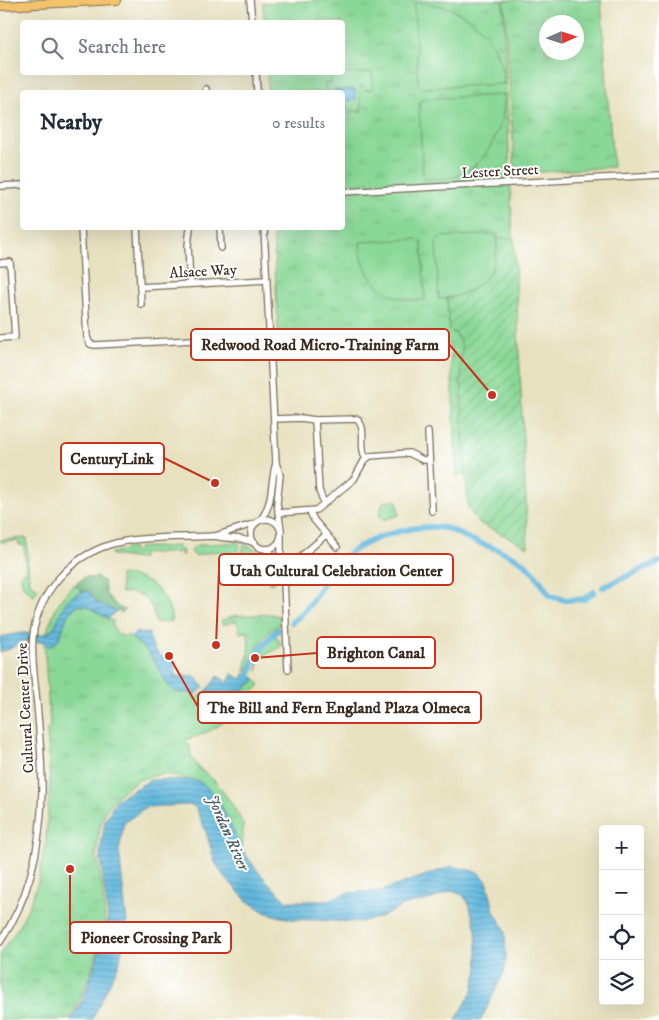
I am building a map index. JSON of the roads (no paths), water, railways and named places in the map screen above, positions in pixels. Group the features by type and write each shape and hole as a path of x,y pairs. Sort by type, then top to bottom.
{"main road":[{"path":"0,6 117,0"}],"street":[{"path":"250,0 252,20"},
{"path":"256,75 257,90"},
{"name":"Lester Street","path":"345,192 659,175"},
{"path":"0,186 20,184"},
{"path":"81,230 87,337 90,344 270,336"},
{"path":"137,230 141,304"},
{"path":"190,230 188,246 190,284"},
{"path":"220,230 221,248"},
{"path":"264,230 276,463 280,475 278,513 281,530 281,558 286,574 284,581 288,669"},
{"path":"0,262 10,262 15,337 0,338"},
{"name":"Alsace Way","path":"140,287 267,280"},
{"path":"274,419 301,418 315,420 351,418 359,421 362,426 363,452 366,458"},
{"path":"315,420 319,490 324,504"},
{"path":"428,432 432,511"},
{"path":"278,513 310,512 316,510 354,479 366,458 371,456 408,453 423,460 429,460"},
{"path":"276,463 269,506 252,532 255,544 266,549 276,560 284,581"},
{"path":"310,512 314,520 337,547"},
{"path":"260,521 273,521 281,530"},
{"name":"Cultural Center Drive","path":"215,536 260,521"},
{"path":"300,557 326,535"},
{"name":"Cultural Center Drive","path":"0,942 12,923 27,890 39,837 42,772 33,634 48,593 66,570 87,555 120,542 215,536 226,538 239,537 255,544"},
{"path":"266,549 274,547 281,538"}],"water":[{"path":"355,89 356,100 345,101 345,90 333,90"},
{"path":"89,591 96,602 116,611 108,619 87,606 77,606 68,614 58,641 48,647 44,642 22,641 10,649 0,652 0,637 20,633 47,633 53,629 70,598"},
{"path":"138,630 139,634 149,633 154,648 161,656 176,662 175,677 194,675 204,687 196,694 173,690 167,684 151,655 131,638"},
{"path":"232,674 242,679 244,674 255,678 254,681 229,701 221,702 200,696 218,676 228,683"},
{"name":"Jordan River","path":"150,780 191,780 200,782 207,788 220,804 244,852 264,878 287,901 324,901 348,893 381,891 452,866 478,872 487,881 494,911 505,930 506,961 504,972 481,1020 456,1020 472,992 478,969 476,930 469,904 463,895 451,891 432,899 405,905 379,918 360,922 290,919 266,913 246,900 223,875 215,862 197,810 194,806 189,805 146,807 124,823 119,851 127,924 119,964 92,1020 70,1020 84,998 99,952 92,947 100,933 104,931 108,917 100,853 105,820 117,799"}],"waterway":[{"path":"292,622 306,609 332,569 349,554 361,546 388,534 417,528 431,527 454,531 515,558 533,572 550,596 566,600 584,599 594,592"},
{"path":"603,587 659,562"},
{"path":"245,682 260,649 278,630"}],"place":[{"name":"Redwood Road Micro-Training Farm","path":"492,395"},
{"name":"CenturyLink","path":"215,483"},
{"name":"Utah Cultural Celebration Center","path":"216,645"},
{"name":"The Bill and Fern England Plaza Olmeca","path":"169,656"},
{"name":"Brighton Canal","path":"255,658"},
{"name":"Pioneer Crossing Park","path":"70,869"}]}
